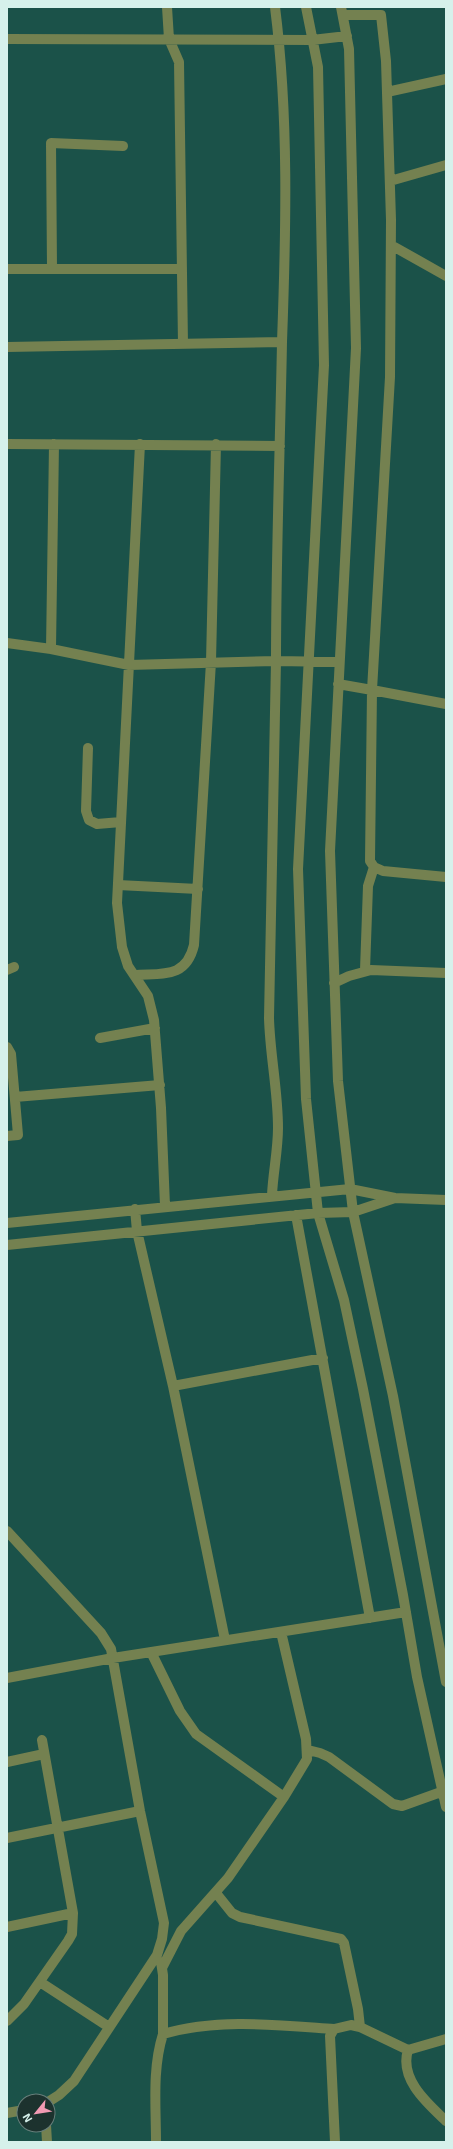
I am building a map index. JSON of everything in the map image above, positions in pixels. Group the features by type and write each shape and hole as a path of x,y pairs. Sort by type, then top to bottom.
{"street":[{"path":"167,7 169,39 179,62 183,344"},
{"path":"272,1195 278,1129 270,1024 282,342 286,237 282,60 275,7"},
{"path":"306,7 318,67 324,365 298,868 306,1099 318,1213 344,1300 359,1366 406,1612 416,1677 441,1792 446,1806"},
{"path":"446,877 383,871 374,867 370,861 372,690 390,377 390,181 386,61 380,11 342,11 350,49 356,348 338,662 330,851 338,1081 353,1212 393,1396 446,1682"},
{"path":"7,39 312,40 347,36"},
{"path":"387,92 446,79"},
{"path":"52,268 51,143 123,146"},
{"path":"390,181 446,165"},
{"path":"390,245 446,276"},
{"path":"7,269 182,269"},
{"path":"7,347 282,342"},
{"path":"7,444 216,444 280,446"},
{"path":"51,649 54,444"},
{"path":"140,444 118,903 122,947 134,975 148,996 155,1028 160,1085 165,1206"},
{"path":"134,975 180,970 187,964 194,945 211,662 216,444"},
{"path":"7,643 51,649 129,665 276,661 338,662"},
{"path":"338,684 446,704"},
{"path":"88,748 86,811 88,820 97,824 121,822"},
{"path":"366,970 368,886 374,867"},
{"path":"118,885 198,889"},
{"path":"334,983 366,970 446,973"},
{"path":"100,1038 155,1028"},
{"path":"7,1047 11,1054 10,1080 15,1097 18,1135 7,1136"},
{"path":"15,1097 160,1085"},
{"path":"7,1223 272,1195 350,1189 395,1198 446,1200"},
{"path":"7,1244 296,1215 353,1212 395,1198"},
{"path":"135,1210 137,1231 173,1386 225,1640"},
{"path":"296,1215 370,1618"},
{"path":"173,1386 322,1358"},
{"path":"7,1532 107,1641 113,1658 140,1812 164,1923 162,1939 157,1955 74,2081 56,2097"},
{"path":"7,1678 113,1658 406,1612"},
{"path":"162,1968 181,1931 216,1893 305,1766 308,1750 281,1632"},
{"path":"151,1652 180,1711 196,1734 284,1797"},
{"path":"7,2021 24,2004 72,1934 73,1913 42,1740"},
{"path":"308,1750 329,1757 393,1804 402,1806 441,1792"},
{"path":"7,1762 44,1754"},
{"path":"7,1838 140,1812"},
{"path":"216,1893 232,1913 240,1917 341,1939 344,1943 358,2009 360,2027"},
{"path":"7,1927 73,1913"},
{"path":"156,2142 155,2075 159,2047 163,2034 162,1968 157,1955"},
{"path":"40,1982 109,2027"},
{"path":"163,2034 203,2026 261,2024 334,2029 351,2026 360,2027 408,2050 446,2039"},
{"path":"334,2029 330,2036 329,2044 335,2142"},
{"path":"408,2050 404,2061 409,2078 428,2104 446,2121"}]}
